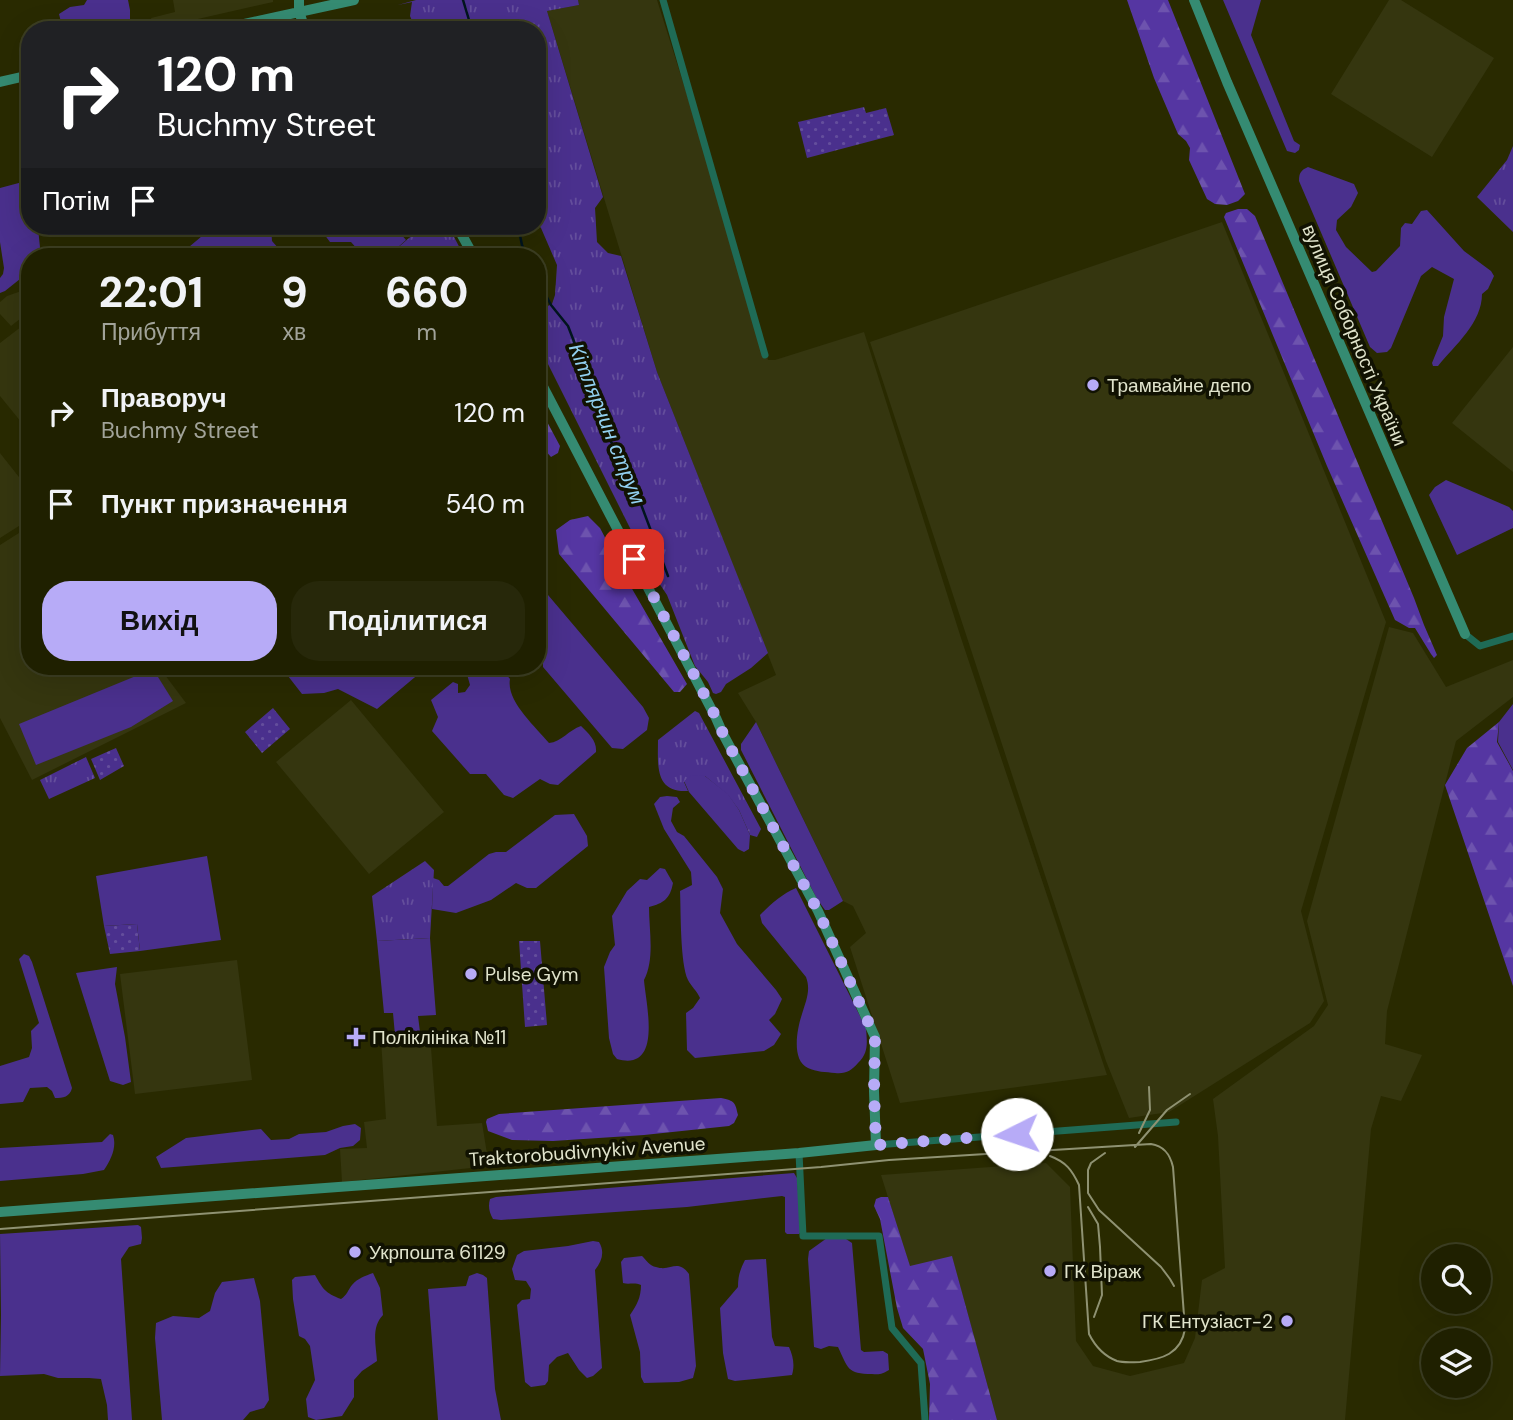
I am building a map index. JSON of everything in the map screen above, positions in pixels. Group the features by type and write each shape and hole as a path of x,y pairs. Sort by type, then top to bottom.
{"street":[{"path":"299,0 302,21"},
{"path":"256,21 354,0"},
{"path":"663,0 765,355"},
{"name":"вулиця Соборності України","path":"1194,0 1465,634 1480,646 1513,636"},
{"path":"0,82 21,77"},
{"path":"546,392 723,734 808,891 875,1037 876,1145"},
{"name":"Traktorobudivnykiv Avenue","path":"0,1212 799,1153 1176,1122"},
{"path":"799,1153 803,1236 878,1237 892,1328 922,1363 925,1420"}],"shaded area":[{"path":"173,0 273,0 189,21 152,21 151,18 175,12"},
{"path":"578,0 657,0 768,360 864,332 961,638 1107,1075 900,1103 850,947 866,933 853,906 843,901 756,722 738,693 776,675 657,372 547,11 579,5"},
{"path":"1389,0 1401,0 1494,58 1432,157 1331,94"},
{"path":"1222,222 1386,622 1301,911 1324,1001 1310,1023 1169,1112 1129,1118 1106,1061 870,342"},
{"path":"21,291 21,318 11,326 0,314 0,302 7,296"},
{"path":"21,327 21,422 0,396 0,343"},
{"path":"1513,347 1513,472 1452,423"},
{"path":"0,453 21,480 21,525 0,538"},
{"path":"21,532 21,675 165,675 186,703 32,780 0,718 0,545"},
{"path":"1389,627 1413,633 1446,687 1513,660 1513,697 1456,741 1387,1011 1385,1044 1422,1055 1401,1101 1381,1096 1371,1129 1345,1420 997,1420 952,1257 910,1267 881,1175 1046,1163 1070,1187 1076,1341 1093,1366 1130,1376 1184,1363 1195,1338 1202,1280 1225,1268 1218,1136 1213,1099 1314,1026 1328,1005 1307,921"},
{"path":"351,700 444,812 369,874 276,762"},
{"path":"237,960 252,1080 135,1094 120,974"},
{"path":"430,1035 437,1126 482,1123 489,1166 342,1182 340,1149 367,1148 364,1122 386,1119 381,1039"}],"green space":[{"path":"87,0 128,0 130,21 61,21 59,14 70,7 84,5"},
{"path":"416,0 578,0 579,5 547,11 603,197 595,208 597,242 608,253 621,256 657,372 768,653 726,684 721,692 713,693 695,666 667,595 653,574 546,360 546,307 552,304 555,295 557,265 544,235 546,21 412,21 410,16 412,2 398,5"},
{"path":"1127,0 1168,0 1245,194 1238,201 1227,205 1215,204 1207,199 1189,160 1190,148 1178,134 1154,78"},
{"path":"1223,0 1261,0 1251,35 1294,141 1300,145 1295,153 1287,151"},
{"path":"864,107 866,113 886,108 894,135 807,158 798,122"},
{"path":"1513,146 1513,232 1477,197 1507,160"},
{"path":"1308,167 1354,184 1358,193 1351,207 1337,220 1336,230 1346,247 1372,272 1400,246 1401,228 1405,223 1412,224 1421,211 1427,210 1464,251 1491,271 1494,276 1488,289 1482,294 1478,315 1473,324 1438,366 1433,366 1432,363 1443,336 1444,317 1454,279 1432,267 1421,276 1391,348 1387,352 1377,353 1370,347 1299,181 1301,172"},
{"path":"21,182 21,235 39,235 40,248 21,248 21,278 0,293 0,278 4,268 0,242 0,188"},
{"path":"1247,209 1255,216 1414,598 1437,655 1434,658 1415,628 1409,628 1395,620 1327,466 1224,217 1226,213"},
{"path":"203,235 272,235 272,241 278,248 188,248"},
{"path":"325,235 402,235 406,240 397,248 356,248 351,242 330,242"},
{"path":"413,235 453,235 460,248 397,248"},
{"path":"546,420 560,446 558,453 551,457 546,451"},
{"path":"1446,480 1509,507 1513,511 1513,528 1457,555 1429,495"},
{"path":"588,516 600,528 687,684 680,692 674,692 559,554 556,530 570,520"},
{"path":"546,593 643,707 649,718 647,730 623,749 612,748 546,671"},
{"path":"138,675 157,675 173,701 131,727 36,765 19,724"},
{"path":"417,675 377,709 338,689 302,694 288,676"},
{"path":"467,675 507,675 510,679 512,696 529,721 549,743 581,726 594,741 596,752 558,785 540,779 513,798 504,795 486,774 470,774 432,731 438,717 431,700 453,682 458,684 458,693 465,692 470,685"},
{"path":"1513,704 1513,770 1498,742 1499,722"},
{"path":"273,708 290,729 262,753 245,732"},
{"path":"695,711 699,713 761,829 757,837 750,835 739,810 728,795 705,776 684,782 688,791 669,787 660,775 658,740"},
{"path":"756,722 843,901 829,910 825,910 817,899 741,750 741,744"},
{"path":"1499,722 1497,742 1513,771 1513,986 1445,785 1467,748"},
{"path":"116,748 124,766 100,780 91,759"},
{"path":"86,757 95,778 49,799 40,780"},
{"path":"692,775 705,776 728,794 739,810 750,835 749,849 744,852 738,849 689,792 684,781"},
{"path":"660,797 677,797 680,802 673,808 671,821 677,832 684,836 717,877 723,889 720,913 737,944 782,999 769,1020 781,1034 774,1045 764,1051 695,1058 687,1050 686,1013 700,998 685,972 682,950 680,891 692,885 691,872 664,829 654,804"},
{"path":"574,814 587,836 588,846 536,888 527,888 516,883 491,900 456,913 432,909 433,878 448,886 489,854 506,852 555,815"},
{"path":"207,856 221,940 140,951 137,924 104,926 96,876"},
{"path":"425,861 434,870 430,938 377,941 372,896"},
{"path":"660,868 665,869 673,883 665,900 649,907 650,954 644,980 648,1019 646,1046 641,1056 631,1060 617,1059 609,1038 604,967 615,945 612,916 627,891 640,879 647,880"},
{"path":"796,888 866,1028 864,1055 853,1068 845,1072 814,1070 803,1064 799,1058 797,1036 807,996 806,977 762,923 760,915"},
{"path":"137,924 140,951 110,954 104,926"},
{"path":"430,938 436,1015 418,1016 420,1032 395,1035 393,1013 384,1013 377,941"},
{"path":"519,941 540,941 547,1025 525,1027"},
{"path":"24,954 29,956 32,962 72,1088 66,1096 55,1098 47,1087 30,1088 23,1102 0,1104 0,1066 29,1057 32,1048 31,1031 39,1023 19,959"},
{"path":"117,967 115,984 131,1082 123,1085 110,1081 76,973"},
{"path":"721,1098 732,1101 736,1107 738,1115 729,1126 553,1141 512,1140 488,1131 486,1122 499,1114"},
{"path":"355,1124 361,1128 360,1140 353,1146 325,1155 161,1168 156,1157 186,1138 261,1129 271,1140 289,1139 299,1134 326,1132"},
{"path":"110,1134 113,1135 114,1149 104,1170 0,1181 0,1148 102,1142"},
{"path":"794,1173 797,1178 801,1231 799,1234 785,1232 785,1197 782,1196 687,1207 501,1220 493,1219 489,1209 490,1199 496,1197"},
{"path":"888,1197 910,1266 952,1256 997,1420 929,1420 930,1384 923,1349 903,1328 897,1308 880,1219 874,1206 876,1199"},
{"path":"138,1225 141,1227 141,1244 129,1247 121,1259 132,1420 108,1420 101,1379 58,1378 44,1374 0,1376 0,1234"},
{"path":"827,1238 846,1239 852,1243 861,1350 883,1351 888,1354 889,1370 883,1373 858,1373 849,1368 838,1347 814,1347 808,1259 809,1251"},
{"path":"599,1242 602,1253 595,1270 602,1368 587,1378 568,1353 557,1357 549,1365 548,1381 545,1385 531,1387 525,1382 517,1305 522,1300 530,1299 531,1289 526,1281 515,1280 512,1269 517,1255 524,1251"},
{"path":"642,1256 654,1266 677,1266 689,1274 696,1366 693,1378 679,1382 644,1383 641,1377 640,1352 630,1315 638,1301 641,1285 623,1283 621,1262 624,1258"},
{"path":"766,1259 772,1337 775,1346 789,1347 793,1361 792,1375 735,1381 728,1379 720,1308 738,1287 745,1260"},
{"path":"373,1273 380,1288 383,1315 376,1331 377,1361 354,1380 354,1397 342,1416 316,1420 308,1417 306,1399 315,1380 310,1346 299,1336 292,1280 295,1277 315,1275 325,1290 341,1299 352,1285"},
{"path":"477,1273 487,1278 495,1389 501,1420 438,1420 428,1289 466,1286 469,1276"},
{"path":"254,1278 260,1301 269,1400 264,1408 250,1412 243,1420 162,1420 156,1323 173,1316 199,1318 210,1311 215,1293 222,1282"}],"waterway":[{"name":"Кітлярчин струм","path":"463,0 469,21"},
{"name":"Кітлярчин струм","path":"520,235 524,248"},
{"name":"Кітлярчин струм","path":"546,295 568,326 609,439 623,459 668,576"}],"tram line":[{"path":"1139,1133 1150,1110 1149,1087"},
{"path":"1135,1147 1167,1110 1190,1094"},
{"path":"0,1229 889,1160 1151,1144 1166,1151 1173,1167 1185,1329 1179,1344 1169,1354 1148,1361 1120,1362 1104,1353 1091,1338 1079,1185 1068,1167 1050,1156"},
{"path":"1105,1153 1091,1163 1088,1170 1088,1193 1099,1210 1161,1267 1174,1286"},
{"path":"1088,1207 1098,1224 1100,1247 1102,1295 1094,1317"}],"place":[{"name":"Трамвайне депо","path":"1093,385"},
{"name":"Pulse Gym","path":"471,974"},
{"name":"Поліклініка №11","path":"356,1037"},
{"name":"Укрпошта 61129","path":"355,1252"},
{"name":"ГК Віраж","path":"1050,1271"},
{"name":"ГК Ентузіаст-2","path":"1287,1321"}],"route":[{"path":"634,559 723,734 818,911 875,1037 876,1145 1017,1134"}]}
